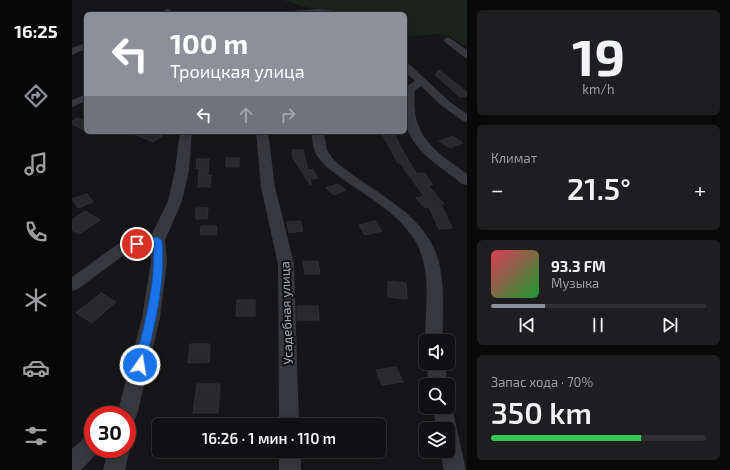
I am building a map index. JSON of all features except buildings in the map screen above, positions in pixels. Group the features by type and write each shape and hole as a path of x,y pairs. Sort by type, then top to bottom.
{"street":[{"path":"448,40 467,55"},
{"path":"72,52 84,47"},
{"path":"407,68 446,104 467,119"},
{"path":"421,82 410,88 407,101 411,123 417,136 427,150 467,181"},
{"path":"72,104 84,97"},
{"path":"128,406 151,318 159,261 157,240 174,201 182,170 186,134"},
{"name":"Усадебная улица","path":"262,134 268,187 286,264 289,418"},
{"path":"318,134 318,142 321,150 332,166 405,218 416,229 426,245 432,263 434,276 434,334"},
{"path":"72,285 123,248 157,240"},
{"path":"72,464 84,452"},
{"path":"114,470 117,458"},
{"path":"290,458 290,470"},
{"path":"453,458 455,470"}],"shaded area":[{"path":"284,0 467,0 467,45 463,45 449,36 437,34 407,37 407,12 341,12 308,8"}],"route":[{"path":"137,244 157,240 159,261 151,318 140,365"}]}
